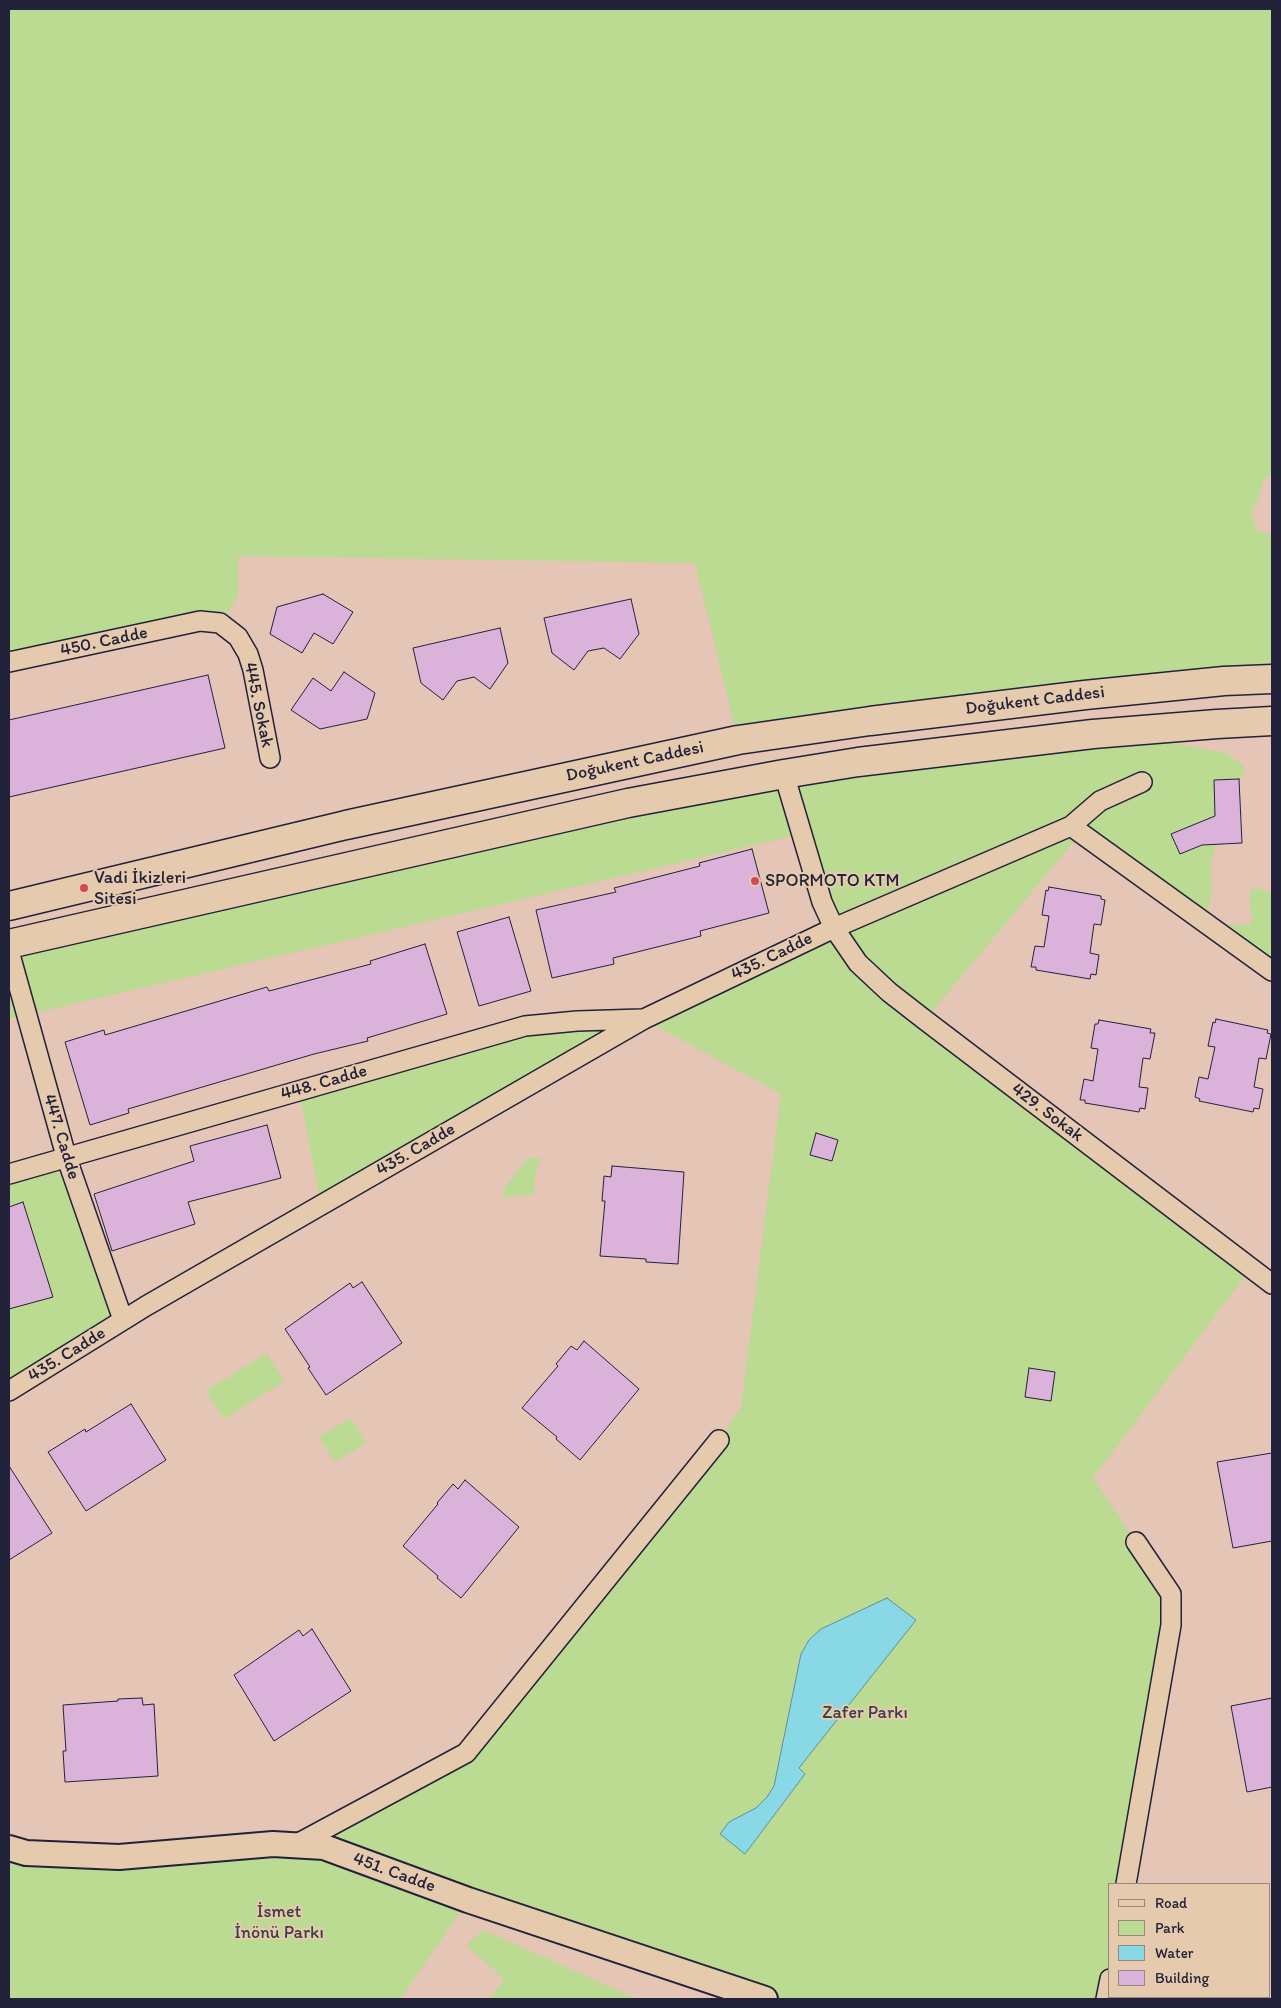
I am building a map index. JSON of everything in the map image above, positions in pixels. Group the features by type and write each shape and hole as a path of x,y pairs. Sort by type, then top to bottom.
{"main road":[{"name":"Doğukent Caddesi","path":"9,906 346,825 738,740 870,721 1085,695 1224,681 1272,679"},
{"path":"9,944 618,805 784,774 858,762 1093,734 1208,724 1272,721"}],"street":[{"name":"450. Cadde","path":"9,662 200,621"},
{"name":"445. Sokak","path":"200,621 220,623 238,636 248,654 253,670 270,758"},
{"name":"429. Sokak","path":"784,774 816,885 834,928 858,963 889,992 1272,1284"},
{"name":"435. Cadde","path":"9,1391 123,1320 644,1019 834,928 1071,826 1100,801 1142,782"},
{"path":"1071,826 1272,971"},
{"name":"447. Cadde","path":"9,951 66,1156 123,1320"},
{"name":"448. Cadde","path":"9,1174 66,1156 525,1026 577,1021 644,1019"},
{"path":"295,1845 466,1753 718,1440"},
{"path":"1126,1883 1171,1625 1170,1594 1136,1542"},
{"name":"451. Cadde","path":"9,1848 26,1853 119,1857 273,1844 324,1847 468,1900 764,1999"}],"green space":[{"path":"9,9 1272,9 1272,472 1262,483 1260,496 1251,513 1257,530 1272,536 1272,679 738,740 695,563 238,556 238,597 220,623 9,662"},
{"name":"Zafer Parkı","path":"1093,734 1166,742 1226,753 1244,766 1244,775 1239,779 1214,780 1216,844 1211,863 1212,895 1203,921 1081,833 925,1020 1251,1268 1093,1478 1171,1594 1126,1883 1108,1883 1108,1989 1106,1999 765,1999 469,1900 400,1999 9,1999 9,1848 295,1845 466,1753 719,1440 741,1407 781,1094 643,1019 834,928 802,834 9,1019 9,944 784,774"},
{"path":"1250,889 1263,889 1272,894 1272,967 1219,929 1229,924 1248,925 1253,919 1250,907"},
{"path":"643,1019 321,1205 299,1090 525,1026"},
{"path":"66,1156 123,1320 9,1391 9,1174"},
{"path":"528,1158 541,1158 535,1174 534,1194 503,1198 504,1189"},
{"path":"267,1353 284,1381 224,1419 206,1391"},
{"path":"351,1418 366,1443 335,1462 319,1437"},
{"path":"483,1930 638,1999 490,1999 504,1979 466,1945"}],"water":[{"path":"887,1598 916,1620 799,1768 805,1774 745,1854 720,1834 729,1822 756,1808 767,1797 774,1786 801,1654 809,1640 821,1629"}],"building":[{"path":"323,594 353,612 333,644 314,633 302,653 270,634 277,607"},
{"path":"631,599 639,634 620,659 604,648 588,651 574,670 552,653 544,618"},
{"path":"500,628 508,663 490,689 474,677 457,681 443,700 421,683 413,648"},
{"path":"344,672 375,693 367,719 320,729 291,710 313,678 331,691"},
{"path":"208,675 225,748 9,797 9,720"},
{"path":"1239,779 1242,843 1202,845 1180,854 1171,834 1215,816 1214,780"},
{"path":"752,849 769,913 700,931 701,936 613,958 614,964 552,978 536,910 616,892 614,888 700,866 699,863"},
{"path":"1049,887 1101,896 1101,899 1105,900 1101,925 1094,924 1090,953 1099,955 1096,975 1091,974 1090,979 1036,970 1036,967 1031,967 1035,946 1044,947 1049,916 1042,915 1046,890 1048,891"},
{"path":"509,917 531,991 479,1006 457,932"},
{"path":"425,944 447,1014 367,1038 368,1041 314,1054 128,1109 129,1113 90,1125 65,1042 104,1030 105,1035 267,987 269,991 371,964 370,961"},
{"path":"1216,1019 1268,1030 1267,1033 1271,1034 1266,1059 1259,1058 1254,1087 1263,1089 1259,1109 1254,1108 1253,1112 1199,1101 1200,1099 1195,1097 1199,1077 1208,1079 1215,1047 1208,1046 1213,1022 1215,1023"},
{"path":"1099,1020 1151,1029 1150,1033 1155,1033 1150,1059 1143,1058 1139,1087 1148,1088 1145,1109 1140,1108 1139,1112 1085,1103 1085,1100 1080,1100 1084,1079 1093,1081 1098,1049 1091,1048 1095,1024 1098,1024"},
{"path":"267,1125 281,1178 188,1202 195,1224 112,1251 94,1194 194,1161 190,1146"},
{"path":"816,1133 838,1140 832,1161 810,1155"},
{"path":"612,1166 684,1172 678,1264 646,1262 646,1259 600,1256 605,1201 602,1201 604,1176 611,1177"},
{"path":"23,1202 53,1297 9,1309 9,1207"},
{"path":"362,1282 402,1343 326,1395 285,1329 350,1283 353,1288"},
{"path":"584,1341 639,1389 580,1460 556,1439 557,1437 522,1408 558,1366 556,1364 571,1346 577,1350"},
{"path":"1029,1368 1055,1372 1051,1401 1025,1397"},
{"path":"131,1404 166,1460 86,1511 48,1452 85,1429 86,1432"},
{"path":"1272,1453 1272,1541 1233,1548 1217,1462"},
{"path":"9,1466 52,1533 9,1560"},
{"path":"465,1480 519,1527 461,1598 403,1546 453,1484 458,1489"},
{"path":"312,1629 351,1691 274,1741 234,1675 299,1630 303,1636"},
{"path":"142,1698 143,1705 154,1704 158,1776 65,1782 63,1751 66,1751 63,1705"},
{"path":"1272,1698 1272,1787 1247,1792 1231,1706"}],"place":[{"name":"SPORMOTO KTM","path":"755,881"},
{"name":"Vadi İkizleri Sitesi","path":"84,888"}],"park label":[{"name":"İsmet İnönü Parkı","path":"279,1922"}]}
